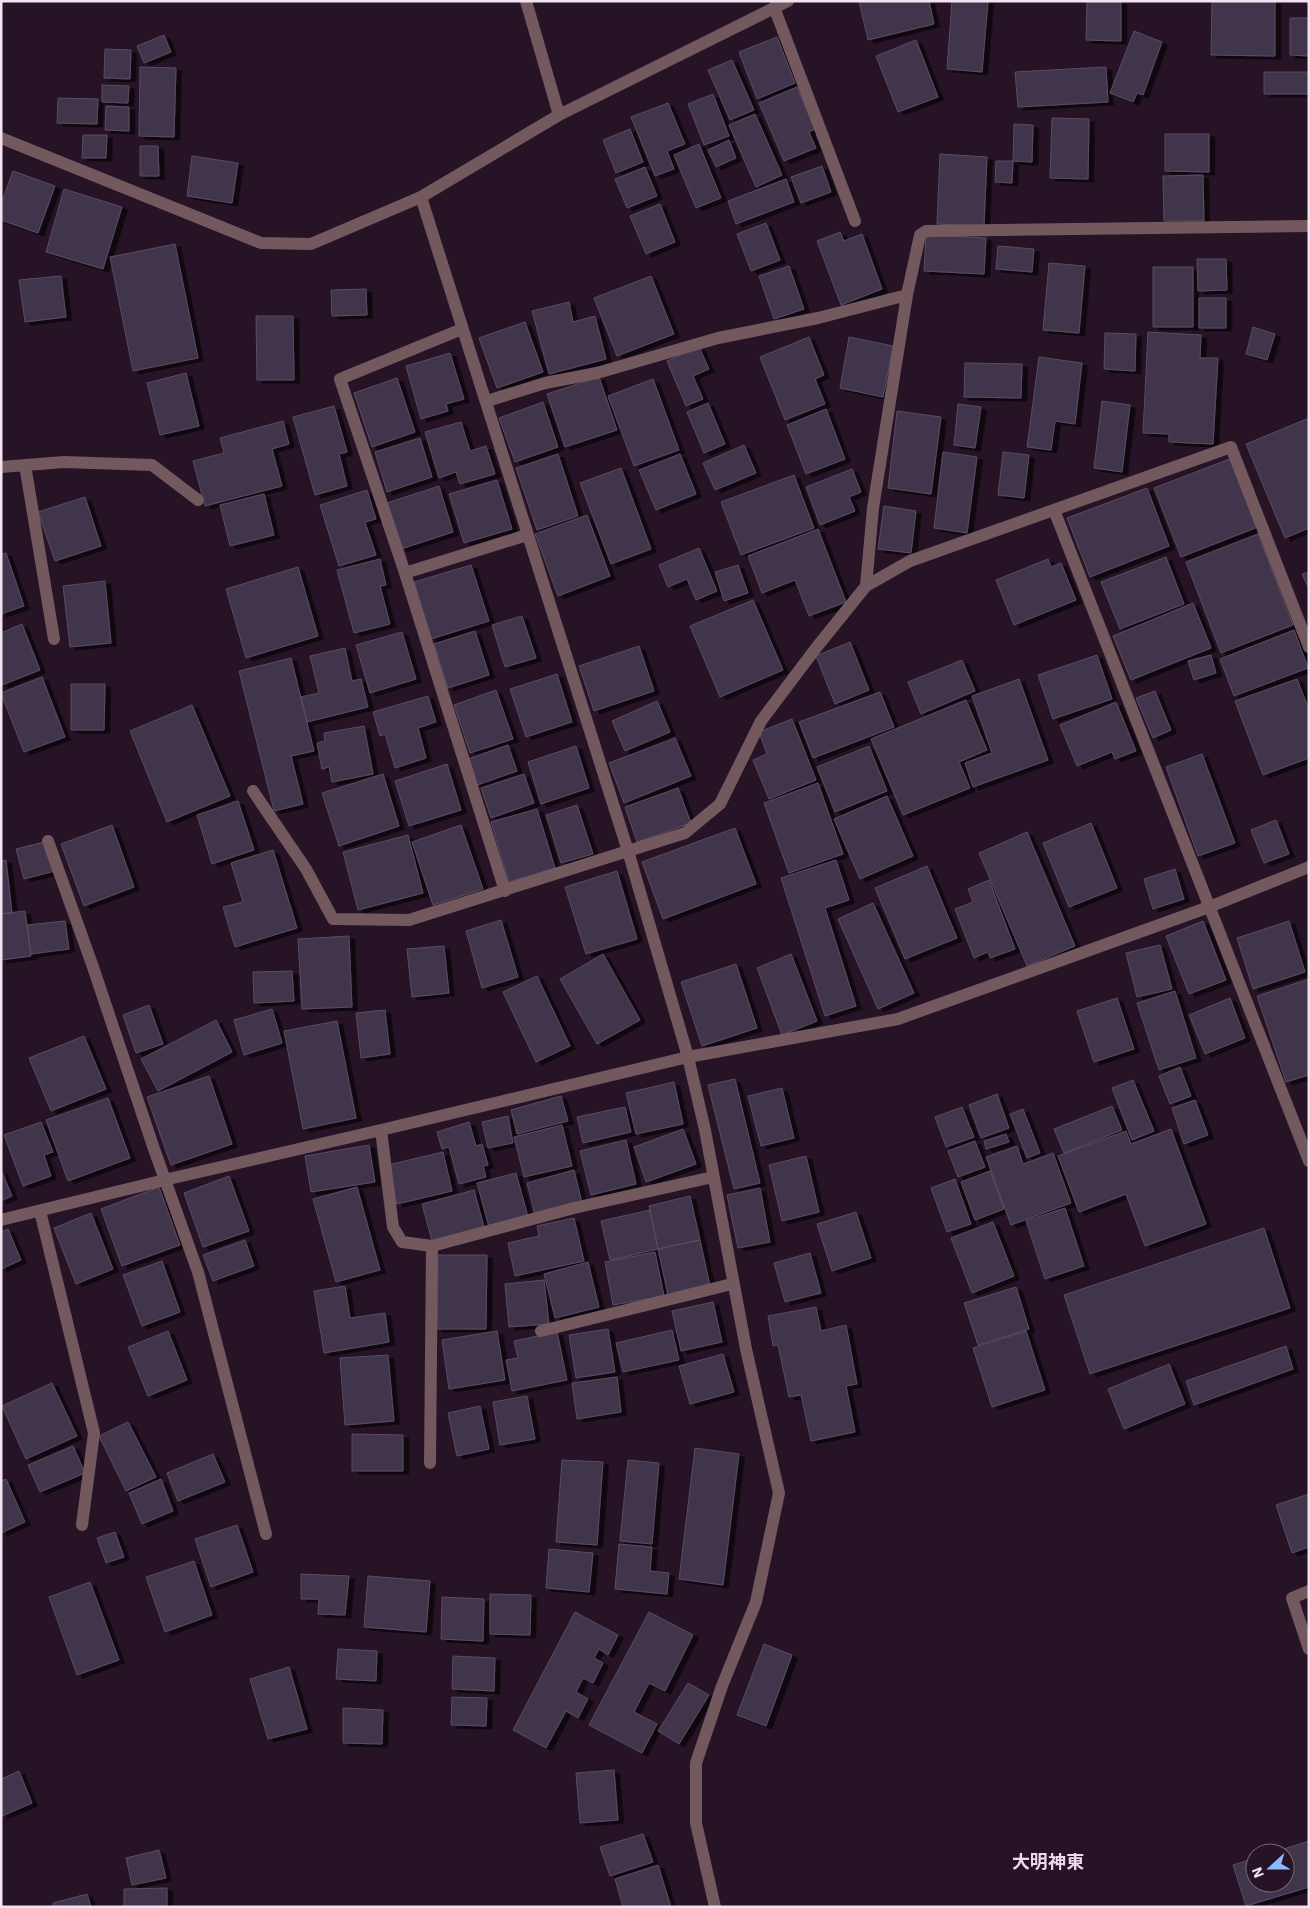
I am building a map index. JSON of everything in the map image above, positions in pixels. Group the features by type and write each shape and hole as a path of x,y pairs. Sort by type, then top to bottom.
{"street":[{"path":"526,1 559,115"},
{"path":"1,138 261,243 311,244 421,197 559,115 788,1"},
{"path":"774,7 855,221"},
{"path":"421,197 628,851 688,1057 705,1130 732,1284 779,1493 756,1602 722,1686 696,1764 696,1823 715,1907"},
{"path":"866,586 873,508 907,295 917,240 920,235 926,231 1309,226"},
{"path":"486,401 545,383 597,373 718,338 818,318 907,295"},
{"path":"462,329 340,379 405,573 505,891"},
{"path":"253,790 306,869 333,919 409,920 685,833 720,804 761,721 866,586 910,561 1231,447 1309,647"},
{"path":"1,467 64,462 152,466 198,500"},
{"path":"25,465 54,639"},
{"path":"1054,510 1309,1161"},
{"path":"405,573 527,535"},
{"path":"48,841 94,967 165,1180 198,1272 266,1534"},
{"path":"1,1220 688,1057 898,1019 1209,907 1309,867"},
{"path":"381,1130 393,1227 402,1242 432,1246 574,1208 713,1177"},
{"path":"40,1211 94,1433 82,1526"},
{"path":"430,1463 432,1246"},
{"path":"541,1331 732,1284"},
{"path":"1309,1592 1292,1598 1309,1649"}],"building":[{"path":"859,1 929,1 934,24 868,40"},
{"path":"952,1 988,1 982,72 947,69"},
{"path":"1087,1 1121,1 1121,41 1086,40"},
{"path":"1212,1 1275,1 1275,56 1211,55"},
{"path":"1290,18 1309,18 1309,56 1290,55"},
{"path":"1134,31 1162,42 1143,95 1137,93 1133,102 1110,93"},
{"path":"164,35 171,52 144,63 137,46"},
{"path":"777,37 795,83 757,99 739,52"},
{"path":"916,40 938,97 898,112 876,56"},
{"path":"105,49 131,50 130,79 104,78"},
{"path":"732,60 754,110 730,120 708,70"},
{"path":"140,67 176,68 174,137 139,136"},
{"path":"1106,67 1108,102 1018,107 1015,72"},
{"path":"1264,72 1309,72 1309,94 1264,94"},
{"path":"102,85 129,86 128,103 102,102"},
{"path":"797,87 815,129 809,132 816,148 784,161 759,103"},
{"path":"713,94 729,136 704,145 688,104"},
{"path":"58,98 98,99 97,124 57,123"},
{"path":"668,103 685,144 667,151 674,169 655,176 631,117"},
{"path":"106,106 129,107 129,131 105,130"},
{"path":"755,114 782,175 756,187 729,125"},
{"path":"1052,118 1089,119 1088,179 1050,178"},
{"path":"1014,124 1033,125 1032,162 1013,161"},
{"path":"630,129 643,162 616,173 603,140"},
{"path":"1165,134 1209,134 1209,172 1165,171"},
{"path":"83,135 107,135 106,158 82,158"},
{"path":"729,140 736,158 716,167 708,150"},
{"path":"699,144 721,198 696,208 674,155"},
{"path":"140,146 158,146 159,176 140,176"},
{"path":"940,154 987,157 984,226 937,224"},
{"path":"192,156 238,163 232,203 187,196"},
{"path":"996,161 1013,161 1012,183 995,182"},
{"path":"822,166 831,192 801,203 791,177"},
{"path":"645,167 657,196 627,208 615,179"},
{"path":"13,171 55,186 38,233 1,220 1,204"},
{"path":"1203,175 1204,221 1164,221 1163,176"},
{"path":"786,179 794,202 736,224 728,201"},
{"path":"64,189 122,207 103,269 46,252"},
{"path":"660,204 675,242 646,254 630,216"},
{"path":"766,223 780,260 751,271 737,234"},
{"path":"840,232 844,241 862,234 882,289 841,305 817,241"},
{"path":"926,235 986,238 984,274 924,271"},
{"path":"175,244 198,358 133,371 110,257"},
{"path":"998,246 1034,249 1032,272 996,269"},
{"path":"1197,259 1226,259 1227,290 1198,291"},
{"path":"1049,263 1085,266 1079,333 1043,330"},
{"path":"789,266 804,309 774,319 759,276"},
{"path":"1153,267 1193,267 1193,327 1153,327"},
{"path":"61,276 66,317 25,322 19,280"},
{"path":"651,276 674,334 617,356 594,298"},
{"path":"366,289 367,315 332,316 331,290"},
{"path":"1199,298 1226,298 1226,328 1199,328"},
{"path":"569,302 573,322 595,316 606,359 549,374 532,311"},
{"path":"256,316 293,316 294,380 257,380"},
{"path":"525,322 543,372 497,388 479,338"},
{"path":"1253,327 1275,334 1267,360 1246,354"},
{"path":"1148,332 1201,335 1200,358 1218,358 1213,444 1169,442 1169,434 1143,433"},
{"path":"1105,333 1136,334 1135,371 1104,369"},
{"path":"809,337 824,375 815,379 825,404 785,420 760,357"},
{"path":"849,337 893,346 883,397 840,388"},
{"path":"699,347 709,369 693,376 703,399 686,406 667,361"},
{"path":"450,353 464,399 446,404 448,411 421,419 406,366"},
{"path":"1039,357 1082,363 1075,424 1055,421 1051,450 1027,447"},
{"path":"965,363 1022,364 1021,398 964,397"},
{"path":"186,373 199,426 160,435 147,383"},
{"path":"599,377 617,430 565,447 547,394"},
{"path":"397,378 415,432 372,447 354,393"},
{"path":"653,379 679,450 634,466 608,396"},
{"path":"1102,401 1130,405 1122,472 1094,468"},
{"path":"543,402 558,447 515,462 499,418"},
{"path":"708,403 725,444 704,453 687,412"},
{"path":"958,404 981,407 975,448 954,445"},
{"path":"334,406 347,452 339,454 347,486 315,495 293,417"},
{"path":"826,409 845,459 806,474 787,425"},
{"path":"897,411 941,417 931,494 888,488"},
{"path":"1309,418 1309,528 1285,538 1246,444"},
{"path":"283,421 289,444 272,449 282,486 205,506 193,461 224,453 220,438"},
{"path":"461,422 470,451 486,446 495,474 460,484 456,472 439,478 425,432"},
{"path":"420,438 432,477 387,492 375,452"},
{"path":"744,445 756,473 715,490 703,463"},
{"path":"943,452 977,457 967,533 934,528"},
{"path":"1003,452 1029,455 1024,498 998,495"},
{"path":"558,454 578,516 537,530 516,468"},
{"path":"680,454 696,494 656,510 639,470"},
{"path":"1232,458 1258,527 1181,557 1154,488"},
{"path":"621,468 651,549 611,564 580,483"},
{"path":"852,469 861,492 849,497 855,511 820,525 806,487"},
{"path":"794,475 814,528 741,555 721,502"},
{"path":"497,480 512,529 464,543 449,494"},
{"path":"439,486 453,532 401,549 387,503"},
{"path":"1147,488 1169,546 1090,577 1067,518"},
{"path":"367,490 376,519 365,522 376,555 339,566 320,505"},
{"path":"264,494 274,535 230,546 220,505"},
{"path":"85,497 101,546 55,561 38,512"},
{"path":"884,506 916,511 911,553 878,549"},
{"path":"587,515 610,576 558,596 535,534"},
{"path":"818,529 846,602 809,616 795,580 762,593 748,556"},
{"path":"1258,534 1293,625 1221,653 1186,562"},
{"path":"699,548 717,591 696,600 687,579 668,587 659,565"},
{"path":"6,553 24,606 1,614 1,554"},
{"path":"1166,557 1184,604 1120,629 1101,582"},
{"path":"380,559 386,585 380,586 390,624 354,633 337,570"},
{"path":"1048,559 1051,567 1061,563 1076,600 1014,625 996,580"},
{"path":"471,565 489,621 431,639 414,582"},
{"path":"738,565 748,593 724,601 715,572"},
{"path":"298,567 318,636 246,658 226,589"},
{"path":"1309,572 1309,589 1302,574"},
{"path":"105,581 111,643 70,647 63,586"},
{"path":"753,600 783,670 720,697 690,626"},
{"path":"1193,603 1211,648 1131,680 1113,636"},
{"path":"522,616 536,658 505,667 492,625"},
{"path":"22,624 40,670 2,685 1,633"},
{"path":"1294,630 1308,668 1234,696 1220,659"},
{"path":"475,631 489,675 448,688 434,644"},
{"path":"402,632 416,679 370,693 356,645"},
{"path":"850,642 869,690 835,704 816,656"},
{"path":"639,646 654,691 594,711 579,666"},
{"path":"345,648 352,681 361,679 368,707 307,722 301,697 319,693 310,656"},
{"path":"1097,655 1112,699 1053,719 1038,675"},
{"path":"1211,655 1216,673 1194,680 1188,661"},
{"path":"291,658 314,751 291,756 303,804 274,811 239,671"},
{"path":"962,660 975,691 921,714 908,682"},
{"path":"557,674 572,722 526,737 510,689"},
{"path":"42,677 65,737 24,752 1,693"},
{"path":"1019,679 1048,760 973,787 965,763 992,753 972,696"},
{"path":"1297,679 1309,710 1309,758 1263,775 1235,701"},
{"path":"71,684 105,684 104,730 71,730"},
{"path":"496,690 513,739 470,753 454,705"},
{"path":"1155,691 1171,730 1153,738 1136,698"},
{"path":"880,692 894,727 813,758 799,722"},
{"path":"428,696 436,722 418,728 426,758 395,768 385,734 380,736 373,712"},
{"path":"966,700 987,750 959,762 970,788 903,815 871,739"},
{"path":"657,701 670,732 625,751 612,721"},
{"path":"1116,702 1136,751 1115,759 1112,752 1077,766 1060,725"},
{"path":"192,705 230,796 167,822 130,731"},
{"path":"792,719 816,780 769,799 753,760 767,754 759,732"},
{"path":"364,726 373,774 332,782 329,767 322,769 317,743 325,741 324,733"},
{"path":"675,738 691,776 624,803 609,763"},
{"path":"508,745 517,771 477,785 468,759"},
{"path":"576,746 589,788 541,804 528,762"},
{"path":"869,746 887,791 835,812 817,767"},
{"path":"1202,754 1235,843 1198,856 1166,767"},
{"path":"447,764 461,810 409,826 395,781"},
{"path":"383,774 399,826 339,846 322,793"},
{"path":"524,774 534,803 491,818 481,788"},
{"path":"818,783 843,854 789,873 764,803"},
{"path":"678,788 691,823 637,842 625,807"},
{"path":"887,796 913,856 860,879 834,819"},
{"path":"238,801 254,850 212,864 197,815"},
{"path":"577,805 593,854 561,863 546,815"},
{"path":"537,809 555,868 509,882 491,822"},
{"path":"1276,820 1289,854 1264,863 1251,830"},
{"path":"1091,823 1117,888 1069,907 1043,843"},
{"path":"112,825 134,887 84,906 61,844"},
{"path":"461,825 483,889 433,905 412,842"},
{"path":"735,828 756,884 663,919 642,862"},
{"path":"1027,832 1075,946 1027,966 979,853"},
{"path":"408,835 423,893 358,910 343,852"},
{"path":"48,841 55,871 24,879 16,849"},
{"path":"273,850 297,928 235,947 223,907 243,902 231,863"},
{"path":"6,860 12,913 1,914 1,861"},
{"path":"836,860 849,900 825,908 856,1006 825,1016 781,878"},
{"path":"927,866 957,938 905,959 875,888"},
{"path":"1175,869 1184,899 1153,909 1144,879"},
{"path":"617,871 637,939 586,954 565,887"},
{"path":"989,880 1015,949 990,958 988,952 974,958 955,909 973,902 968,889"},
{"path":"873,903 914,993 878,1009 838,919"},
{"path":"25,911 31,956 1,960 1,914"},
{"path":"501,920 518,977 482,988 466,931"},
{"path":"65,921 69,949 31,954 27,925"},
{"path":"1203,921 1226,980 1189,994 1166,936"},
{"path":"1289,921 1305,972 1253,989 1237,938"},
{"path":"349,936 352,1007 302,1009 298,939"},
{"path":"1160,945 1172,989 1137,997 1126,953"},
{"path":"444,946 449,993 412,997 407,949"},
{"path":"603,954 640,1020 597,1044 560,979"},
{"path":"791,954 817,1021 782,1035 757,968"},
{"path":"736,964 757,1028 702,1046 681,982"},
{"path":"292,971 294,1001 254,1003 253,972"},
{"path":"537,976 570,1046 536,1062 503,992"},
{"path":"1309,979 1309,1075 1286,1082 1257,996"},
{"path":"1175,991 1196,1058 1159,1070 1137,1003"},
{"path":"1117,998 1134,1049 1094,1062 1077,1011"},
{"path":"1230,998 1245,1038 1205,1054 1189,1015"},
{"path":"149,1005 163,1044 136,1053 123,1015"},
{"path":"272,1009 282,1043 244,1055 234,1020"},
{"path":"385,1010 390,1054 361,1058 356,1013"},
{"path":"216,1020 232,1052 158,1091 141,1059"},
{"path":"337,1021 356,1118 303,1129 284,1031"},
{"path":"84,1036 106,1089 51,1111 29,1058"},
{"path":"1180,1067 1191,1096 1170,1104 1159,1076"},
{"path":"209,1076 232,1144 171,1165 147,1097"},
{"path":"735,1079 760,1183 734,1189 708,1085"},
{"path":"1133,1080 1154,1131 1132,1140 1112,1088"},
{"path":"674,1082 683,1124 636,1134 626,1093"},
{"path":"782,1088 794,1138 761,1146 748,1096"},
{"path":"997,1094 1009,1128 981,1138 969,1105"},
{"path":"561,1096 568,1121 517,1134 511,1110"},
{"path":"108,1098 130,1158 68,1181 46,1120"},
{"path":"1195,1100 1208,1135 1184,1144 1172,1108"},
{"path":"1112,1106 1122,1130 1064,1153 1054,1129"},
{"path":"625,1107 631,1132 583,1143 577,1117"},
{"path":"962,1107 974,1137 946,1147 935,1117"},
{"path":"1023,1109 1040,1153 1027,1158 1010,1114"},
{"path":"508,1116 513,1143 488,1148 482,1122"},
{"path":"41,1122 53,1152 44,1155 51,1176 23,1186 4,1135"},
{"path":"469,1122 476,1146 482,1144 488,1165 483,1166 486,1177 459,1184 449,1147 442,1149 437,1132"},
{"path":"562,1125 572,1166 524,1177 514,1137"},
{"path":"683,1129 696,1164 646,1182 634,1147"},
{"path":"1171,1129 1206,1224 1145,1246 1126,1194 1079,1212 1058,1156 1126,1131 1131,1144"},
{"path":"1006,1134 1009,1142 986,1149 984,1141"},
{"path":"626,1140 636,1184 591,1195 580,1151"},
{"path":"975,1141 985,1167 958,1177 948,1151"},
{"path":"369,1145 375,1182 311,1192 305,1156"},
{"path":"1017,1146 1023,1164 1053,1153 1071,1203 1011,1225 986,1157"},
{"path":"443,1152 452,1191 397,1204 388,1165"},
{"path":"806,1156 819,1212 782,1221 769,1165"},
{"path":"1,1170 12,1196 1,1201"},
{"path":"574,1170 582,1203 535,1215 527,1183"},
{"path":"990,1171 1004,1209 975,1220 961,1182"},
{"path":"516,1173 528,1217 489,1227 477,1183"},
{"path":"229,1176 249,1231 203,1247 184,1193"},
{"path":"955,1179 971,1224 947,1232 931,1188"},
{"path":"159,1187 180,1245 122,1266 101,1209"},
{"path":"357,1187 380,1270 336,1282 313,1199"},
{"path":"760,1188 770,1242 738,1248 727,1195"},
{"path":"474,1190 484,1227 432,1241 422,1204"},
{"path":"690,1196 700,1240 658,1249 649,1206"},
{"path":"1065,1208 1084,1266 1045,1279 1026,1221"},
{"path":"650,1210 658,1249 610,1260 601,1221"},
{"path":"856,1212 871,1258 832,1271 817,1224"},
{"path":"91,1213 113,1269 76,1284 54,1228"},
{"path":"574,1218 584,1261 515,1276 508,1243 539,1236 537,1226"},
{"path":"993,1222 1014,1276 972,1293 951,1238"},
{"path":"1264,1228 1290,1308 1090,1374 1064,1295"},
{"path":"8,1229 21,1260 1,1269 1,1232"},
{"path":"245,1240 254,1266 213,1281 203,1255"},
{"path":"700,1240 710,1286 668,1295 658,1249"},
{"path":"655,1252 664,1296 613,1305 605,1262"},
{"path":"810,1253 821,1293 785,1302 774,1263"},
{"path":"438,1255 487,1255 486,1329 437,1329"},
{"path":"162,1261 180,1312 142,1326 123,1275"},
{"path":"588,1262 599,1307 555,1318 544,1274"},
{"path":"544,1280 549,1324 509,1327 505,1284"},
{"path":"345,1286 350,1318 385,1313 389,1342 324,1353 314,1291"},
{"path":"1016,1287 1029,1329 978,1345 964,1303"},
{"path":"713,1302 722,1342 681,1351 672,1311"},
{"path":"816,1307 821,1331 846,1325 857,1384 846,1386 855,1432 811,1441 801,1395 789,1397 778,1345 773,1346 768,1316"},
{"path":"608,1329 615,1372 576,1378 569,1335"},
{"path":"672,1330 679,1360 623,1372 616,1343"},
{"path":"168,1331 187,1380 148,1396 128,1347"},
{"path":"497,1331 505,1380 449,1389 442,1340"},
{"path":"1026,1331 1045,1390 992,1407 973,1348"},
{"path":"557,1332 567,1380 512,1391 506,1360 518,1358 514,1341"},
{"path":"1286,1346 1293,1369 1194,1405 1186,1381"},
{"path":"723,1354 734,1392 690,1404 679,1366"},
{"path":"388,1355 394,1421 345,1425 340,1358"},
{"path":"1169,1364 1185,1404 1124,1429 1108,1389"},
{"path":"617,1377 621,1412 577,1419 572,1383"},
{"path":"52,1383 77,1436 26,1459 2,1406"},
{"path":"527,1396 535,1439 500,1445 493,1402"},
{"path":"480,1406 489,1449 457,1456 448,1413"},
{"path":"128,1422 156,1477 126,1491 99,1436"},
{"path":"352,1434 403,1435 403,1471 352,1471"},
{"path":"73,1446 85,1473 40,1492 28,1465"},
{"path":"695,1448 739,1454 723,1585 679,1579"},
{"path":"213,1454 225,1482 178,1501 167,1473"},
{"path":"562,1460 603,1462 597,1545 556,1542"},
{"path":"628,1460 659,1463 652,1544 620,1541"},
{"path":"6,1479 25,1522 1,1533 1,1481"},
{"path":"161,1479 173,1511 142,1524 129,1493"},
{"path":"1309,1494 1309,1547 1292,1553 1276,1505"},
{"path":"237,1525 253,1572 211,1587 195,1539"},
{"path":"115,1532 124,1557 106,1563 97,1538"},
{"path":"619,1544 652,1547 650,1571 669,1573 667,1594 615,1589"},
{"path":"549,1549 593,1553 589,1592 546,1588"},
{"path":"194,1561 212,1615 165,1632 146,1577"},
{"path":"301,1574 349,1576 345,1615 318,1614 319,1599 301,1599"},
{"path":"368,1576 430,1581 426,1632 364,1627"},
{"path":"90,1582 119,1660 77,1675 49,1597"},
{"path":"490,1594 531,1595 530,1635 490,1634"},
{"path":"442,1597 484,1599 483,1641 441,1639"},
{"path":"575,1612 618,1635 608,1655 599,1649 594,1658 603,1663 593,1683 583,1678 576,1692 588,1699 578,1718 566,1711 546,1748 513,1730"},
{"path":"649,1612 693,1635 665,1691 649,1683 634,1712 657,1724 642,1753 589,1725"},
{"path":"764,1644 792,1655 766,1726 737,1715"},
{"path":"338,1649 377,1651 376,1681 336,1679"},
{"path":"453,1656 495,1658 494,1691 452,1689"},
{"path":"289,1667 307,1729 268,1739 250,1679"},
{"path":"688,1683 709,1695 679,1744 658,1731"},
{"path":"452,1697 487,1698 486,1726 451,1725"},
{"path":"343,1708 383,1710 382,1744 343,1743"},
{"path":"614,1770 618,1820 580,1823 576,1773"},
{"path":"19,1771 32,1803 2,1816 1,1779"},
{"path":"643,1834 653,1862 610,1876 600,1847"},
{"path":"1309,1841 1309,1887 1295,1891 1295,1845"},
{"path":"159,1850 166,1878 132,1885 126,1858"},
{"path":"1245,1861 1245,1893 1289,1893 1246,1906 1233,1865"},
{"path":"658,1865 671,1907 623,1907 615,1879"},
{"path":"167,1888 167,1907 124,1907 124,1889"},
{"path":"87,1894 91,1907 54,1907 53,1903"}],"district":[{"name":"大明神東","path":"1048,1862"}]}
